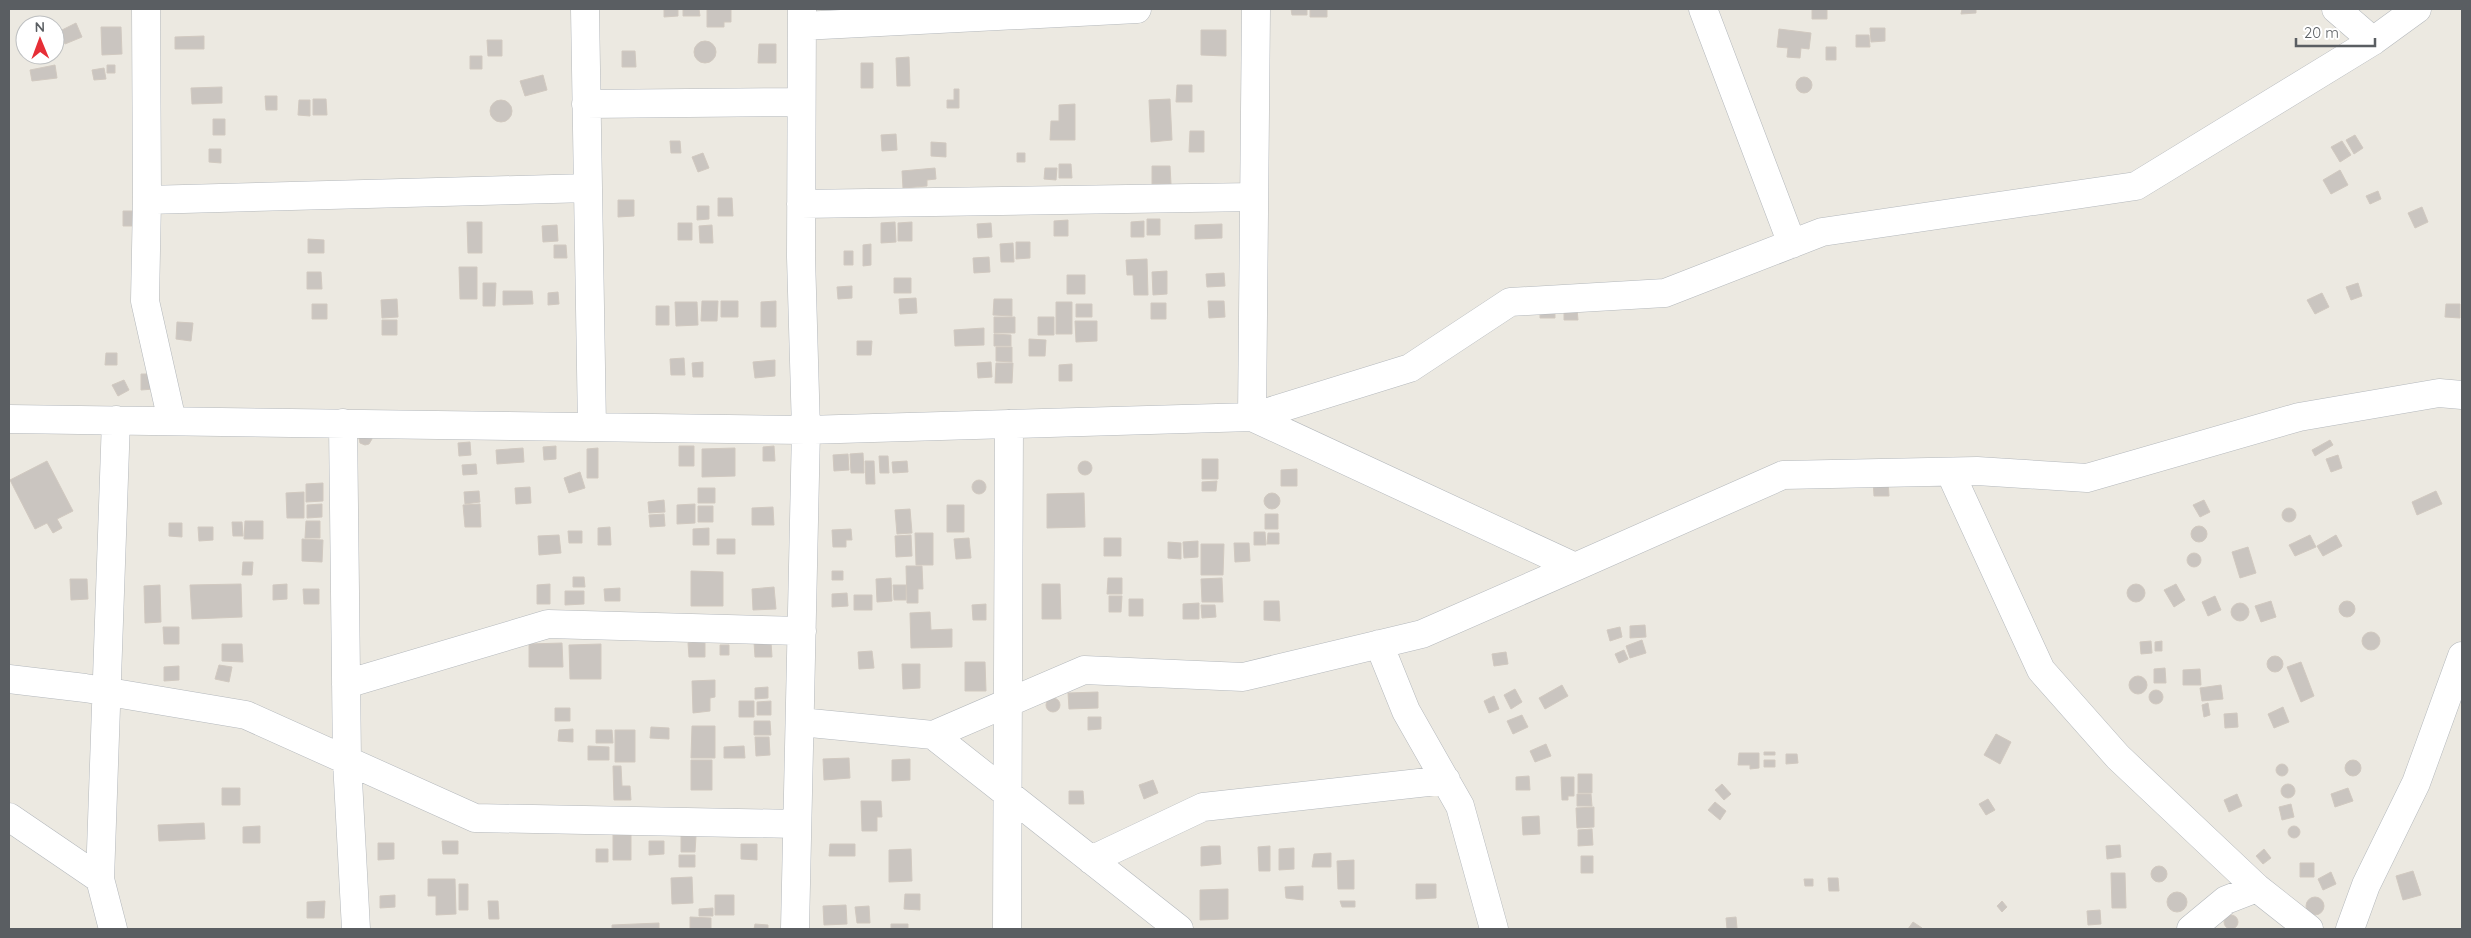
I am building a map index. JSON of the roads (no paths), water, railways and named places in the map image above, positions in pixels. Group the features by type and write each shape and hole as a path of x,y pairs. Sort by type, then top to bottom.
{"street":[{"path":"146,9 147,200 145,301 172,421"},
{"path":"585,9 592,427"},
{"path":"795,929 806,430 801,204 802,18 1137,9"},
{"path":"1252,417 1256,9"},
{"path":"1703,9 1792,244"},
{"path":"2336,9 2373,41"},
{"path":"9,419 806,430 1252,417 1410,368 1510,302 1665,293 1822,232 2136,186 2373,41 2417,9"},
{"path":"586,104 801,102"},
{"path":"147,200 588,188"},
{"path":"801,204 1254,197"},
{"path":"800,722 933,735 1084,670 1243,678 1422,634 1783,475 1950,472 2087,478 2299,417 2439,393 2462,395"},
{"path":"1252,417 1575,567"},
{"path":"113,929 100,879 116,420"},
{"path":"344,423 347,761 356,929"},
{"path":"1007,929 1009,424"},
{"path":"1950,472 2041,670 2118,757 2257,888 2309,929"},
{"path":"346,684 548,624 802,631"},
{"path":"1379,644 1406,711 1460,806 1494,929"},
{"path":"2350,929 2366,885 2416,783 2462,656"},
{"path":"9,679 106,691 246,715 475,818 797,824"},
{"path":"933,735 1179,929"},
{"path":"1091,860 1203,807 1446,780"},
{"path":"9,817 100,879"},
{"path":"2191,929 2226,900 2257,888"}]}
